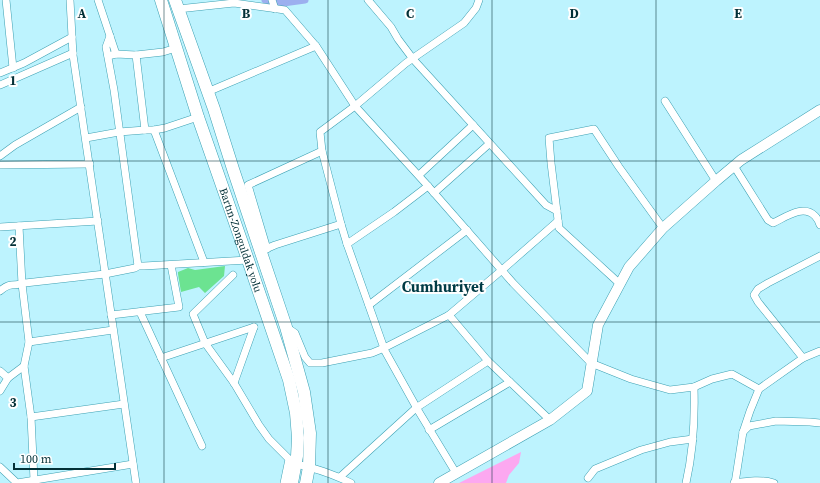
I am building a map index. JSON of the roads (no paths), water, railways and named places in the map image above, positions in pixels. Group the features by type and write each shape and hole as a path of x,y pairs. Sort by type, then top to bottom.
{"highway":[{"name":"Bartın-Zonguldak yolu","path":"160,0 198,117 289,380 296,413 298,438 296,464 292,483"},
{"name":"Bartın-Zonguldak yolu","path":"176,5 214,109 233,169 264,250 304,392 310,433 309,467 306,483"}],"main road":[{"path":"439,483 550,420 587,391 598,325 629,267 663,228 741,160 820,110"}],"street":[{"path":"6,0 13,68"},
{"path":"70,0 73,53 136,483"},
{"path":"98,0 116,54"},
{"path":"272,0 275,9"},
{"path":"368,0 391,27 413,59 489,144 546,205 557,211"},
{"path":"456,473 416,408 384,348 341,224 322,151 320,132 355,106 406,63 464,23 476,8 479,0"},
{"path":"176,5 234,3 285,10 316,46 355,106 419,175 513,282 591,363 631,379 670,390 694,387 712,379 732,374 758,389"},
{"path":"110,36 106,47 114,90 138,266"},
{"path":"0,73 24,63 72,37"},
{"path":"212,90 316,46"},
{"path":"108,56 116,54 136,55 163,52 176,48"},
{"path":"0,85 73,53"},
{"path":"136,55 145,130"},
{"path":"666,101 716,181"},
{"path":"0,156 15,145 81,107"},
{"path":"86,138 119,132 165,128 198,117"},
{"path":"419,175 473,125"},
{"path":"620,284 559,228 549,138 594,129 619,167 663,228"},
{"path":"154,130 204,262"},
{"path":"434,193 489,144"},
{"path":"322,151 248,185 264,250 341,224"},
{"path":"0,165 90,164"},
{"path":"734,166 768,220 773,223 800,211 813,214 820,225"},
{"path":"347,244 394,212 428,186"},
{"path":"0,227 98,221"},
{"path":"286,327 295,333 305,357 310,363 322,363 372,354 449,314 558,221"},
{"path":"19,226 22,284 29,342 24,366 31,417 34,480"},
{"path":"369,305 466,230"},
{"path":"803,358 754,295 758,289 763,286 820,256"},
{"path":"0,291 10,284 22,284 105,274 135,268 138,266 248,260"},
{"path":"111,315 179,307 171,265"},
{"path":"233,275 193,314 205,343 234,383 259,425 269,439 289,459 284,483"},
{"path":"140,312 202,446"},
{"path":"449,314 488,361 550,420"},
{"path":"161,358 254,327 234,383"},
{"path":"29,342 113,330"},
{"path":"774,483 762,480 735,483 743,432 750,411 758,389 803,358 820,351"},
{"path":"340,478 416,408 488,361"},
{"path":"0,391 8,378 24,366"},
{"path":"0,371 8,378"},
{"path":"429,430 510,382"},
{"path":"686,483 693,439 695,406 694,387"},
{"path":"31,417 124,404"},
{"path":"743,432 749,426 776,421 820,423"},
{"path":"588,478 596,469 628,455 670,442 693,439"},
{"path":"0,467 16,483 133,464"},
{"path":"296,464 309,467 351,483"}],"waterway":[{"path":"265,0 283,3 305,0"}],"district":[{"name":"Cumhuriyet","path":"443,287"}]}
